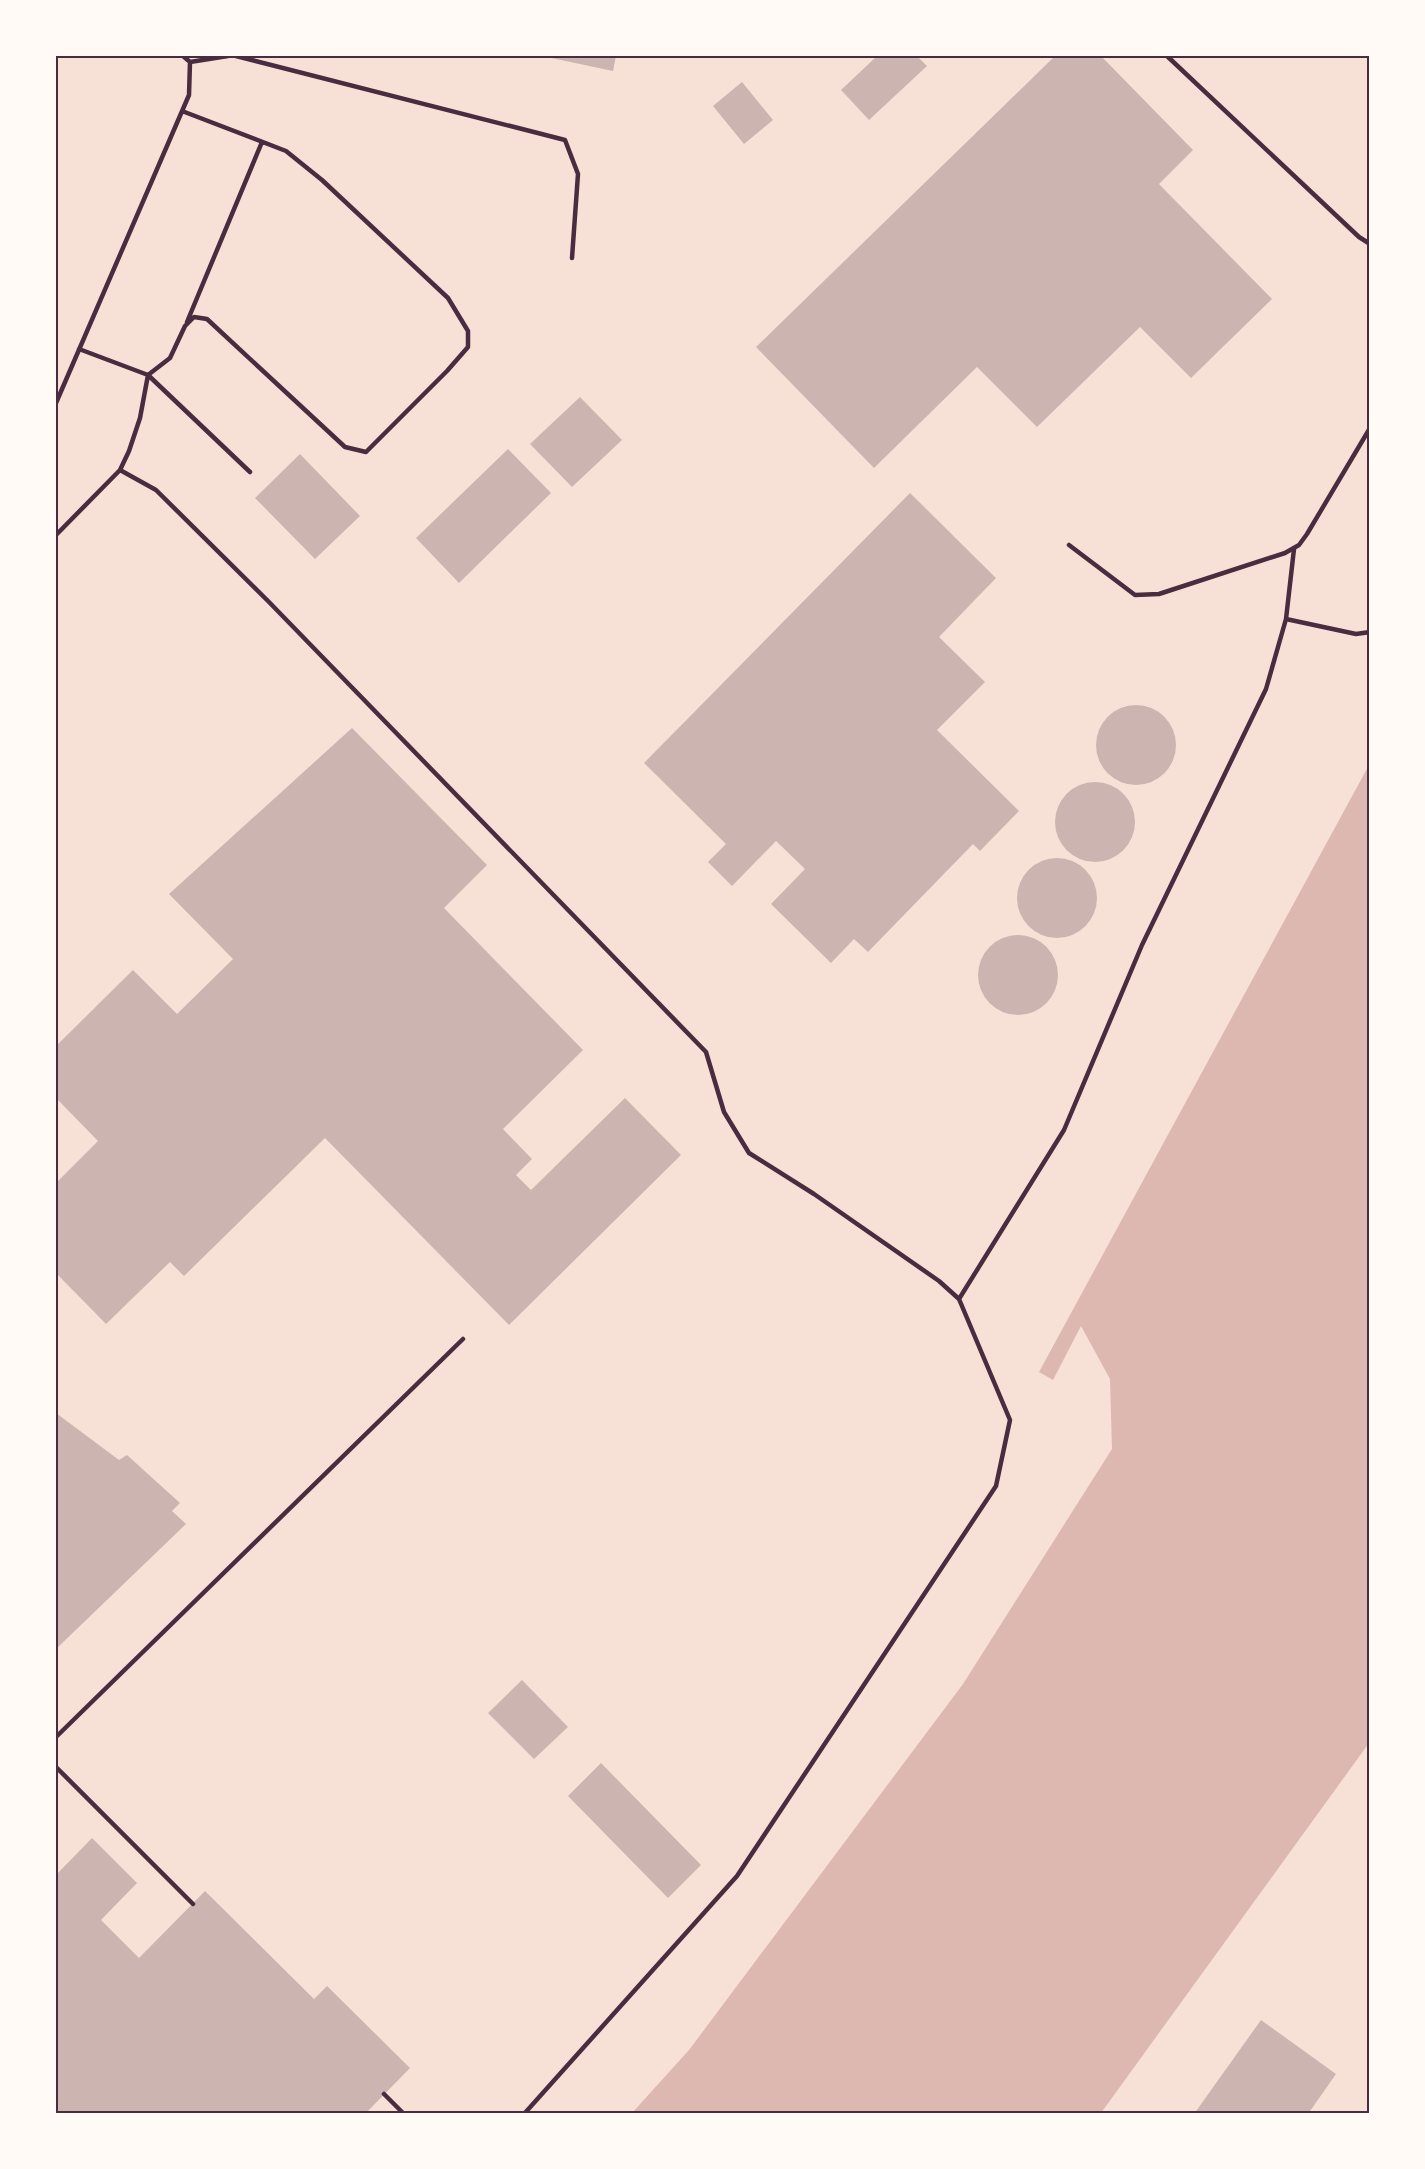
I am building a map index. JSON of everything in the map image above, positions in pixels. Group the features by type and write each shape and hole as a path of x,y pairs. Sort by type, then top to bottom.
{"lane":[{"path":"183,56 190,62 228,56"},
{"path":"236,56 565,140 578,174 572,258"},
{"path":"1167,56 1359,237 1370,244"},
{"path":"56,403 189,95 190,62"},
{"path":"182,111 286,151 322,180 448,298 468,331 468,347 366,452 345,447 207,319 194,317 185,326"},
{"path":"56,535 120,470 140,418 148,375 170,358 262,142"},
{"path":"79,349 148,375 250,472"},
{"path":"1069,545 1135,595 1145,596 1159,594 1294,549 1307,534 1370,428"},
{"path":"120,470 156,490 261,594 706,1052 724,1112 749,1153 814,1194 930,1274 959,1299 1010,1420 996,1486 736,1876 524,2114"},
{"path":"959,1299 1064,1130 1142,945 1266,689 1286,619 1294,549"},
{"path":"1286,619 1356,634 1370,632"},
{"path":"56,1737 463,1340"},
{"path":"56,1767 193,1904"},
{"path":"384,2094 404,2114"}],"shaded area":[{"path":"1369,765 1369,1743 1101,2113 632,2113 689,2050 963,1684 1112,1449 1110,1379 1081,1326 1053,1380 1039,1372"}],"building":[{"path":"542,56 616,56 613,71"},
{"path":"877,56 917,56 927,66 869,120 841,90"},
{"path":"1055,56 1101,56 1193,150 1159,184 1272,299 1191,378 1140,327 1037,427 977,367 874,468 756,347"},
{"path":"742,82 773,120 744,144 713,106"},
{"path":"580,397 622,440 572,487 530,444"},
{"path":"508,449 551,493 459,583 416,538"},
{"path":"300,454 360,516 315,559 255,498"},
{"path":"910,493 996,578 939,637 985,682 937,730 1019,811 980,851 973,844 868,952 854,939 831,963 771,904 805,869 776,841 732,886 708,862 726,844 644,763"},
{"path":"1136,705 1151,708 1164,717 1173,730 1176,745 1173,760 1164,773 1151,782 1136,785 1121,782 1108,773 1099,760 1096,745 1099,730 1108,717 1121,708"},
{"path":"352,728 487,865 444,908 583,1050 503,1129 532,1159 516,1175 531,1190 625,1098 681,1155 509,1325 325,1138 184,1276 170,1262 106,1324 56,1273 56,1183 98,1141 56,1098 56,1046 133,970 177,1014 233,959 169,894"},
{"path":"1095,782 1110,785 1123,794 1132,807 1135,822 1132,837 1123,850 1110,859 1095,862 1080,859 1067,850 1058,837 1055,822 1058,807 1067,794 1080,785"},
{"path":"1057,858 1072,861 1085,870 1094,883 1097,898 1094,913 1085,926 1072,935 1057,938 1042,935 1029,926 1020,913 1017,898 1020,883 1029,870 1042,861"},
{"path":"1018,935 1033,938 1046,947 1055,960 1058,975 1055,990 1046,1003 1033,1012 1018,1015 1003,1012 990,1003 981,990 978,975 981,960 990,947 1003,938"},
{"path":"56,1413 119,1460 127,1455 180,1503 172,1511 186,1524 56,1649"},
{"path":"522,1680 568,1727 534,1759 488,1713"},
{"path":"601,1763 701,1865 668,1898 568,1796"},
{"path":"92,1838 137,1883 101,1920 139,1958 205,1891 314,1999 327,1986 410,2068 365,2114 56,2114 56,1875"},
{"path":"1261,2020 1336,2074 1308,2114 1194,2114"}]}
